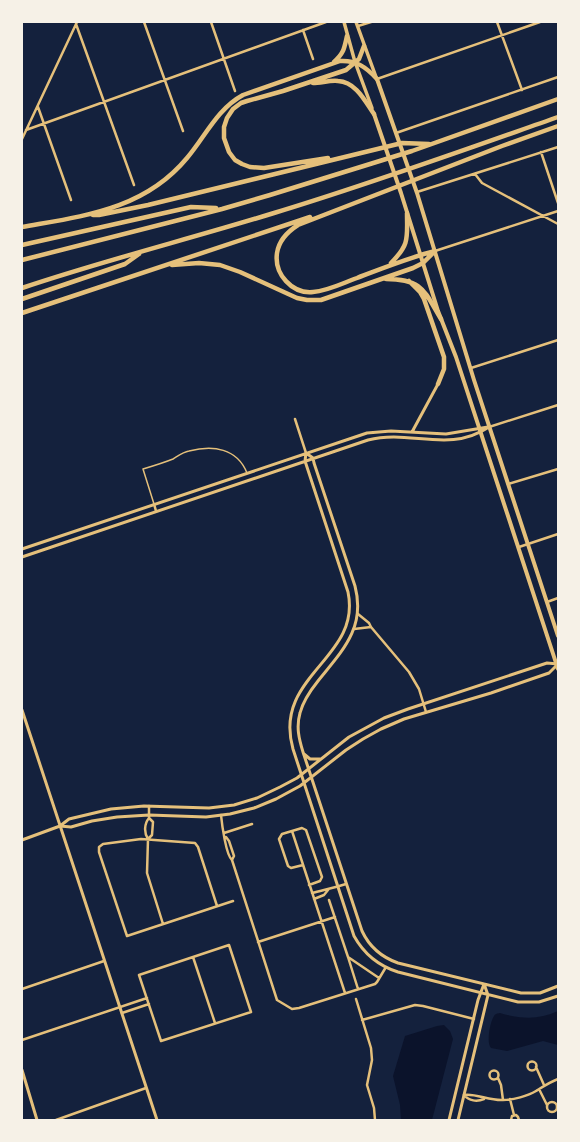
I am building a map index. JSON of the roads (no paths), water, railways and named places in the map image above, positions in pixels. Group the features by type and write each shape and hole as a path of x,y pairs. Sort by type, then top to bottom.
{"highway":[{"path":"332,64 344,52 347,36"},
{"path":"338,158 322,158 264,168 246,166 232,156 226,147 224,127 227,118 237,106 247,100 346,70 362,55 364,46"},
{"path":"22,227 88,215 128,202 160,184 179,167 196,147 221,112 237,98 250,92 332,64 346,61 355,62 365,67 377,79"},
{"path":"307,83 323,83 332,81 346,83 353,87 374,114"},
{"path":"22,260 222,209 379,161 558,99"},
{"path":"22,288 94,265 258,218 384,178 558,117"},
{"path":"435,251 389,265 331,288 314,292 300,290 286,281 279,270 277,262 278,248 284,236 298,225 422,178 495,148 558,126"},
{"path":"88,215 98,215 141,206 402,143 430,144"},
{"path":"22,245 191,207 222,209"},
{"path":"22,313 292,222 337,209"},
{"path":"389,265 402,252 406,245 408,235 407,212"},
{"path":"22,299 125,264 143,251"},
{"path":"163,266 189,263 220,265 240,272 288,295 308,300 321,300 413,268 423,263 435,251"},
{"path":"383,279 400,279 415,283 422,288 441,319"},
{"path":"409,281 420,292 424,299 443,354 444,369 438,384"}],"main road":[{"path":"344,22 355,62 407,212 441,319 456,357 558,666"},
{"path":"352,22 357,27"},
{"path":"356,22 416,193 508,484 558,636"}],"street":[{"path":"144,22 183,131"},
{"path":"211,22 236,91"},
{"path":"26,130 326,22"},
{"path":"357,27 371,22"},
{"path":"497,22 522,90"},
{"path":"377,79 540,22"},
{"path":"77,23 134,185"},
{"path":"22,139 77,23"},
{"path":"303,30 313,59"},
{"path":"396,133 558,77"},
{"path":"37,106 71,200"},
{"path":"416,193 558,147"},
{"path":"541,152 558,203"},
{"path":"475,174 482,183 558,224"},
{"path":"435,251 558,211"},
{"path":"471,368 558,340"},
{"path":"412,432 438,384"},
{"path":"22,557 313,458 380,437 392,436 449,440 466,437 480,430 558,405"},
{"path":"295,419 306,453 305,461 347,590 349,613 347,625 341,637 300,690 292,707 290,738 356,939 369,956 386,967 398,972 518,1002 544,1001 558,996"},
{"path":"22,549 369,432 391,431 446,434 480,430"},
{"path":"420,433 422,439"},
{"path":"306,453 313,458 355,586 358,598 358,614 348,643 311,690 302,705 298,729 308,770 362,932 375,949 391,960 518,993 530,994 543,992 558,986"},
{"path":"508,484 558,469"},
{"path":"154,504 156,512"},
{"path":"518,547 558,534"},
{"path":"547,602 558,598"},
{"path":"358,614 369,623 409,672 419,689 426,712"},
{"path":"354,629 371,627"},
{"path":"22,840 60,826 69,819 96,812 119,808 149,806 201,808 234,804 265,795 301,775 349,737 392,714 547,663 558,666"},
{"path":"60,826 71,827 112,817 197,817 221,815 246,810 270,802 304,784 339,755 363,738 392,724 549,673 558,666"},
{"path":"22,710 157,1120"},
{"path":"303,752 309,758 320,759"},
{"path":"149,806 149,817 146,822 145,835 148,839 147,873 163,924"},
{"path":"221,815 229,858 232,860 276,998 279,1002 292,1009 296,1009 345,994 376,983 386,967"},
{"path":"148,839 152,835 153,822 149,817"},
{"path":"224,833 252,824"},
{"path":"303,865 291,868 288,866 280,837 282,834 302,828 307,832 322,877 320,881 309,885"},
{"path":"292,831 345,994"},
{"path":"217,906 198,847 195,843 141,839 103,844 99,847 99,852 127,936 233,901"},
{"path":"312,893 346,884"},
{"path":"314,899 324,895 328,890"},
{"path":"329,900 358,989"},
{"path":"258,942 335,917"},
{"path":"229,945 251,1012 161,1041 147,998 139,975 229,945"},
{"path":"348,956 379,978"},
{"path":"193,957 215,1023"},
{"path":"22,989 104,961"},
{"path":"449,1120 484,984"},
{"path":"458,1120 488,994 484,984"},
{"path":"22,1040 147,998"},
{"path":"356,999 372,1052 367,1085 374,1108 375,1120"},
{"path":"122,1013 149,1004"},
{"path":"362,1020 406,1006 415,1005 474,1019"},
{"path":"536,1067 544,1085"},
{"path":"22,1070 37,1120"},
{"path":"498,1078 501,1082 503,1100"},
{"path":"464,1095 470,1100 510,1099 530,1094 544,1085 558,1079"},
{"path":"56,1120 146,1088"},
{"path":"539,1089 547,1105"},
{"path":"455,1093 464,1095 469,1094 485,1099"},
{"path":"510,1099 514,1115 518,1116 519,1120"},
{"path":"511,1120 512,1116 514,1115"}],"lane":[{"path":"154,504 143,470 172,459 187,451 211,448 233,454 242,463 247,473"}],"water":[{"path":"558,1011 558,1045 543,1041 507,1051 491,1048 489,1042 490,1027 496,1014 500,1013 529,1018 544,1016"},
{"path":"444,1025 450,1031 453,1039 432,1120 401,1120 400,1105 393,1076 405,1036"}]}
